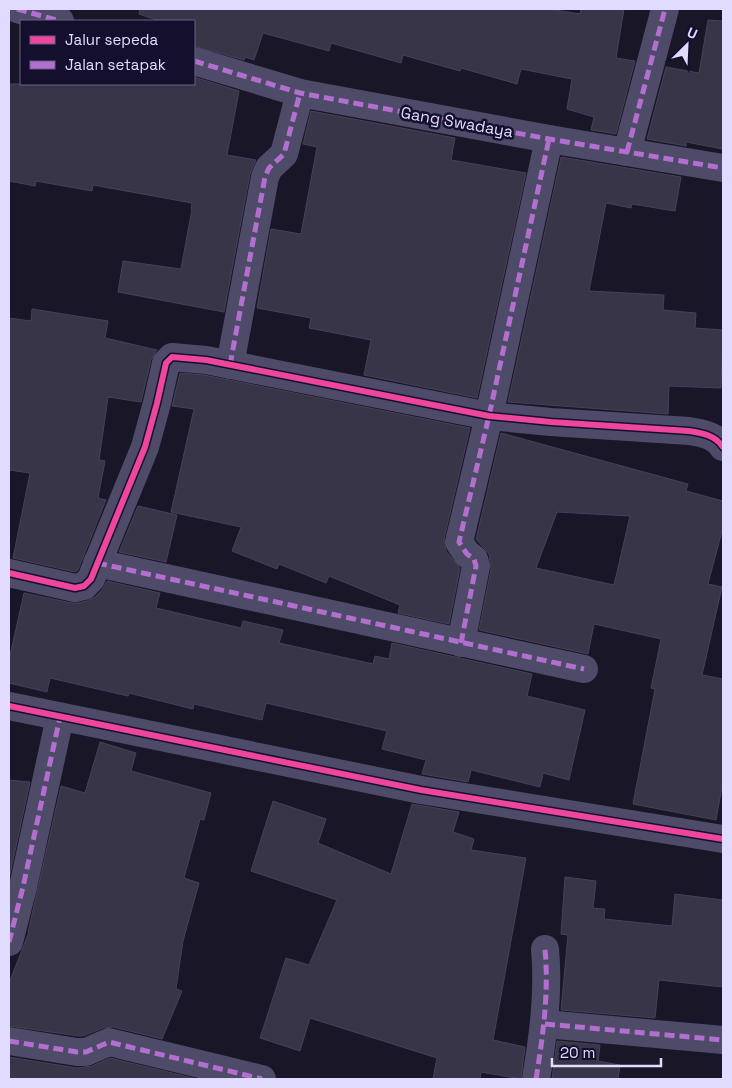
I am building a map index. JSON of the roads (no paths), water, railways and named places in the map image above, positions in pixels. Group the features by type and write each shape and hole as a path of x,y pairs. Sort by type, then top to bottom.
{"street":[{"path":"17,9 56,20"},
{"path":"627,152 665,9"},
{"name":"Gang Swadaya","path":"195,61 300,93 549,139 723,168"},
{"path":"230,365 265,177 269,168 284,154 300,93"},
{"path":"462,643 476,566 474,559 467,554 459,542 489,416 549,139"},
{"path":"9,573 74,588 84,586 91,579 144,447 167,361 172,357 230,365 489,416 689,431 707,434 723,447"},
{"path":"98,563 584,669"},
{"path":"9,706 60,718 421,790 723,839"},
{"path":"9,942 60,718"},
{"path":"536,1079 545,1024 547,968 545,949"},
{"path":"545,1024 723,1040"},
{"path":"9,1041 77,1052 86,1052 109,1042 262,1079"}]}
